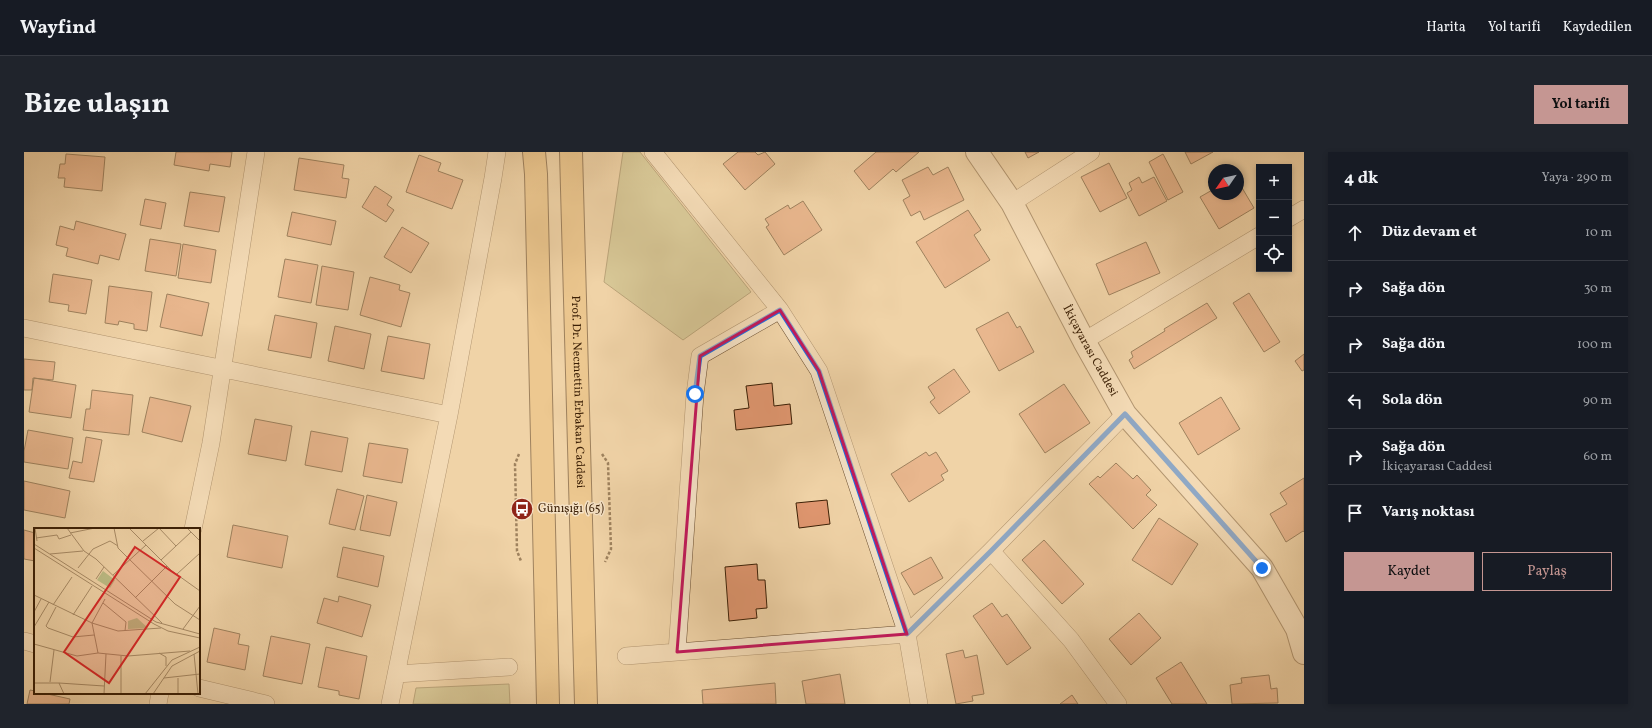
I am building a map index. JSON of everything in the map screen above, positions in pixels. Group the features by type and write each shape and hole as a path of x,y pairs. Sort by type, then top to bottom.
{"main road":[{"path":"534,152 536,174 548,704"},
{"name":"Prof. Dr. Necmettin Erbakan Caddesi","path":"571,152 586,704"}],"street":[{"path":"193,528 210,443 256,152"},
{"path":"390,704 449,415 493,178 496,152"},
{"path":"653,152 780,310 819,371 907,634 919,704"},
{"name":"İkiçayarası Caddesi","path":"977,152 1012,203 1084,341 1125,414 1262,568 1297,628 1304,653"},
{"path":"1012,203 1091,152"},
{"path":"1292,216 1304,209"},
{"path":"1084,341 1256,238"},
{"path":"677,652 695,394 700,356 780,310"},
{"path":"24,328 449,415"},
{"path":"626,656 907,634 991,551 1125,414"},
{"path":"991,551 1071,640 1118,704"},
{"path":"24,641 34,644"},
{"path":"396,674 509,668"},
{"path":"200,688 266,704"},
{"path":"158,704 160,694"}],"highlighted area":[{"path":"780,310 819,371 907,634 677,652 700,356"}],"green space":[{"path":"623,152 640,152 751,292 683,340 604,282"},
{"path":"509,684 510,704 413,704 416,688"}],"building":[{"path":"176,152 232,152 230,167 210,164 209,171 174,165"},
{"path":"738,152 755,152 758,155 765,152 775,164 745,190 723,164"},
{"path":"876,152 919,152 896,172 893,169 869,190 854,171"},
{"path":"1025,152 1039,152 1028,158"},
{"path":"1185,152 1213,152 1191,164"},
{"path":"66,154 105,157 102,191 64,187 65,178 58,178 60,164 65,164"},
{"path":"1163,154 1183,192 1168,200 1149,162"},
{"path":"419,155 441,163 438,171 463,180 452,209 406,192"},
{"path":"299,158 344,165 342,178 349,179 346,198 294,190"},
{"path":"1109,163 1127,198 1100,212 1081,177"},
{"path":"928,167 933,175 948,167 964,200 924,220 920,211 911,216 903,200 910,196 902,180"},
{"path":"1139,177 1142,183 1154,177 1167,201 1139,216 1127,193 1132,190 1129,183"},
{"path":"375,186 392,197 387,205 394,210 386,222 362,207"},
{"path":"1244,191 1254,208 1219,229 1200,197 1208,192 1208,200 1244,200"},
{"path":"190,192 225,197 219,232 184,226"},
{"path":"145,199 166,203 161,229 140,225"},
{"path":"803,201 822,230 784,255 766,227 769,225 765,219 788,205 790,209"},
{"path":"968,210 981,230 974,235 990,260 945,288 916,242"},
{"path":"292,212 336,221 331,245 287,236"},
{"path":"76,221 126,234 119,260 100,255 98,264 66,256 68,248 56,245 60,226 74,230"},
{"path":"402,227 429,243 411,273 384,257"},
{"path":"150,239 181,244 176,276 145,271"},
{"path":"1146,242 1160,273 1109,295 1096,264"},
{"path":"183,244 216,250 211,283 178,278"},
{"path":"285,259 318,265 311,303 278,297"},
{"path":"322,266 354,272 348,310 316,305"},
{"path":"53,274 92,280 86,314 68,311 69,305 49,302"},
{"path":"370,277 400,285 399,290 410,293 401,327 360,315"},
{"path":"109,286 152,292 147,331 134,329 134,324 119,321 118,325 105,323"},
{"path":"1249,293 1280,342 1264,352 1233,303"},
{"path":"167,294 209,303 202,336 160,327"},
{"path":"1207,303 1217,318 1134,369 1129,360 1133,357 1131,352 1165,331 1164,329"},
{"path":"1008,312 1017,328 1020,326 1034,352 999,371 976,329"},
{"path":"275,315 317,323 311,358 268,350"},
{"path":"335,326 371,334 364,369 328,361"},
{"path":"388,336 430,344 424,379 381,371"},
{"path":"1304,354 1304,370 1302,371 1295,361"},
{"path":"24,359 55,362 53,380 33,378 32,390 24,390"},
{"path":"954,369 970,392 939,414 930,402 935,398 928,387"},
{"path":"34,378 76,385 71,418 29,412"},
{"path":"772,383 774,406 790,404 792,424 736,430 734,410 749,408 746,386"},
{"path":"1064,384 1090,423 1045,453 1019,414"},
{"path":"92,390 133,395 129,435 83,430 86,409 90,409"},
{"path":"150,397 191,406 182,442 142,432"},
{"path":"1221,397 1240,429 1198,455 1179,423"},
{"path":"255,419 292,426 286,461 248,454"},
{"path":"28,430 73,438 68,469 24,462 24,451"},
{"path":"311,431 348,438 342,472 305,465"},
{"path":"86,437 102,440 94,482 69,478 73,461 82,463"},
{"path":"369,443 408,449 402,483 363,476"},
{"path":"926,452 929,456 936,452 948,471 941,475 944,480 909,502 891,474"},
{"path":"1116,463 1133,479 1137,475 1151,490 1146,495 1157,505 1133,529 1089,484 1098,476 1100,478"},
{"path":"1304,478 1304,532 1303,531 1286,542 1270,514 1287,504 1280,493"},
{"path":"24,481 70,491 65,518 24,510"},
{"path":"337,489 364,496 355,530 329,524"},
{"path":"367,495 397,502 390,536 360,530"},
{"path":"827,500 830,524 799,528 796,503"},
{"path":"1159,518 1198,544 1172,585 1132,560"},
{"path":"233,525 288,536 282,568 227,557"},
{"path":"24,530 34,533 34,561 24,559"},
{"path":"1044,540 1084,584 1062,604 1022,560"},
{"path":"343,547 384,556 378,587 337,577"},
{"path":"931,557 943,578 914,595 901,573"},
{"path":"757,564 758,580 765,580 767,608 756,609 757,618 729,621 725,567"},
{"path":"339,596 371,605 362,637 317,623 324,598 338,602"},
{"path":"992,603 1002,617 1007,614 1031,648 1007,665 973,616"},
{"path":"1139,613 1161,638 1131,665 1109,639"},
{"path":"214,628 240,634 238,644 249,646 245,670 207,662"},
{"path":"271,636 310,644 302,684 263,676"},
{"path":"326,647 367,656 359,699 339,695 339,691 318,687"},
{"path":"963,650 965,658 977,655 984,694 972,696 973,701 956,704 946,654"},
{"path":"1181,662 1207,704 1172,704 1156,678"},
{"path":"840,674 845,704 806,704 802,681"},
{"path":"1269,675 1271,689 1277,688 1278,703 1232,704 1230,685 1242,683 1241,678"},
{"path":"775,683 776,704 703,704 702,690"},
{"path":"30,690 34,691 34,694 48,694 70,699 69,704 27,704"},
{"path":"1072,695 1078,704 1060,704"}],"place":[{"name":"Günışığı (65)","path":"522,509"}],"route":[{"path":"695,394 700,356 780,310 819,371 907,634 991,551 1125,414 1262,568"}]}
